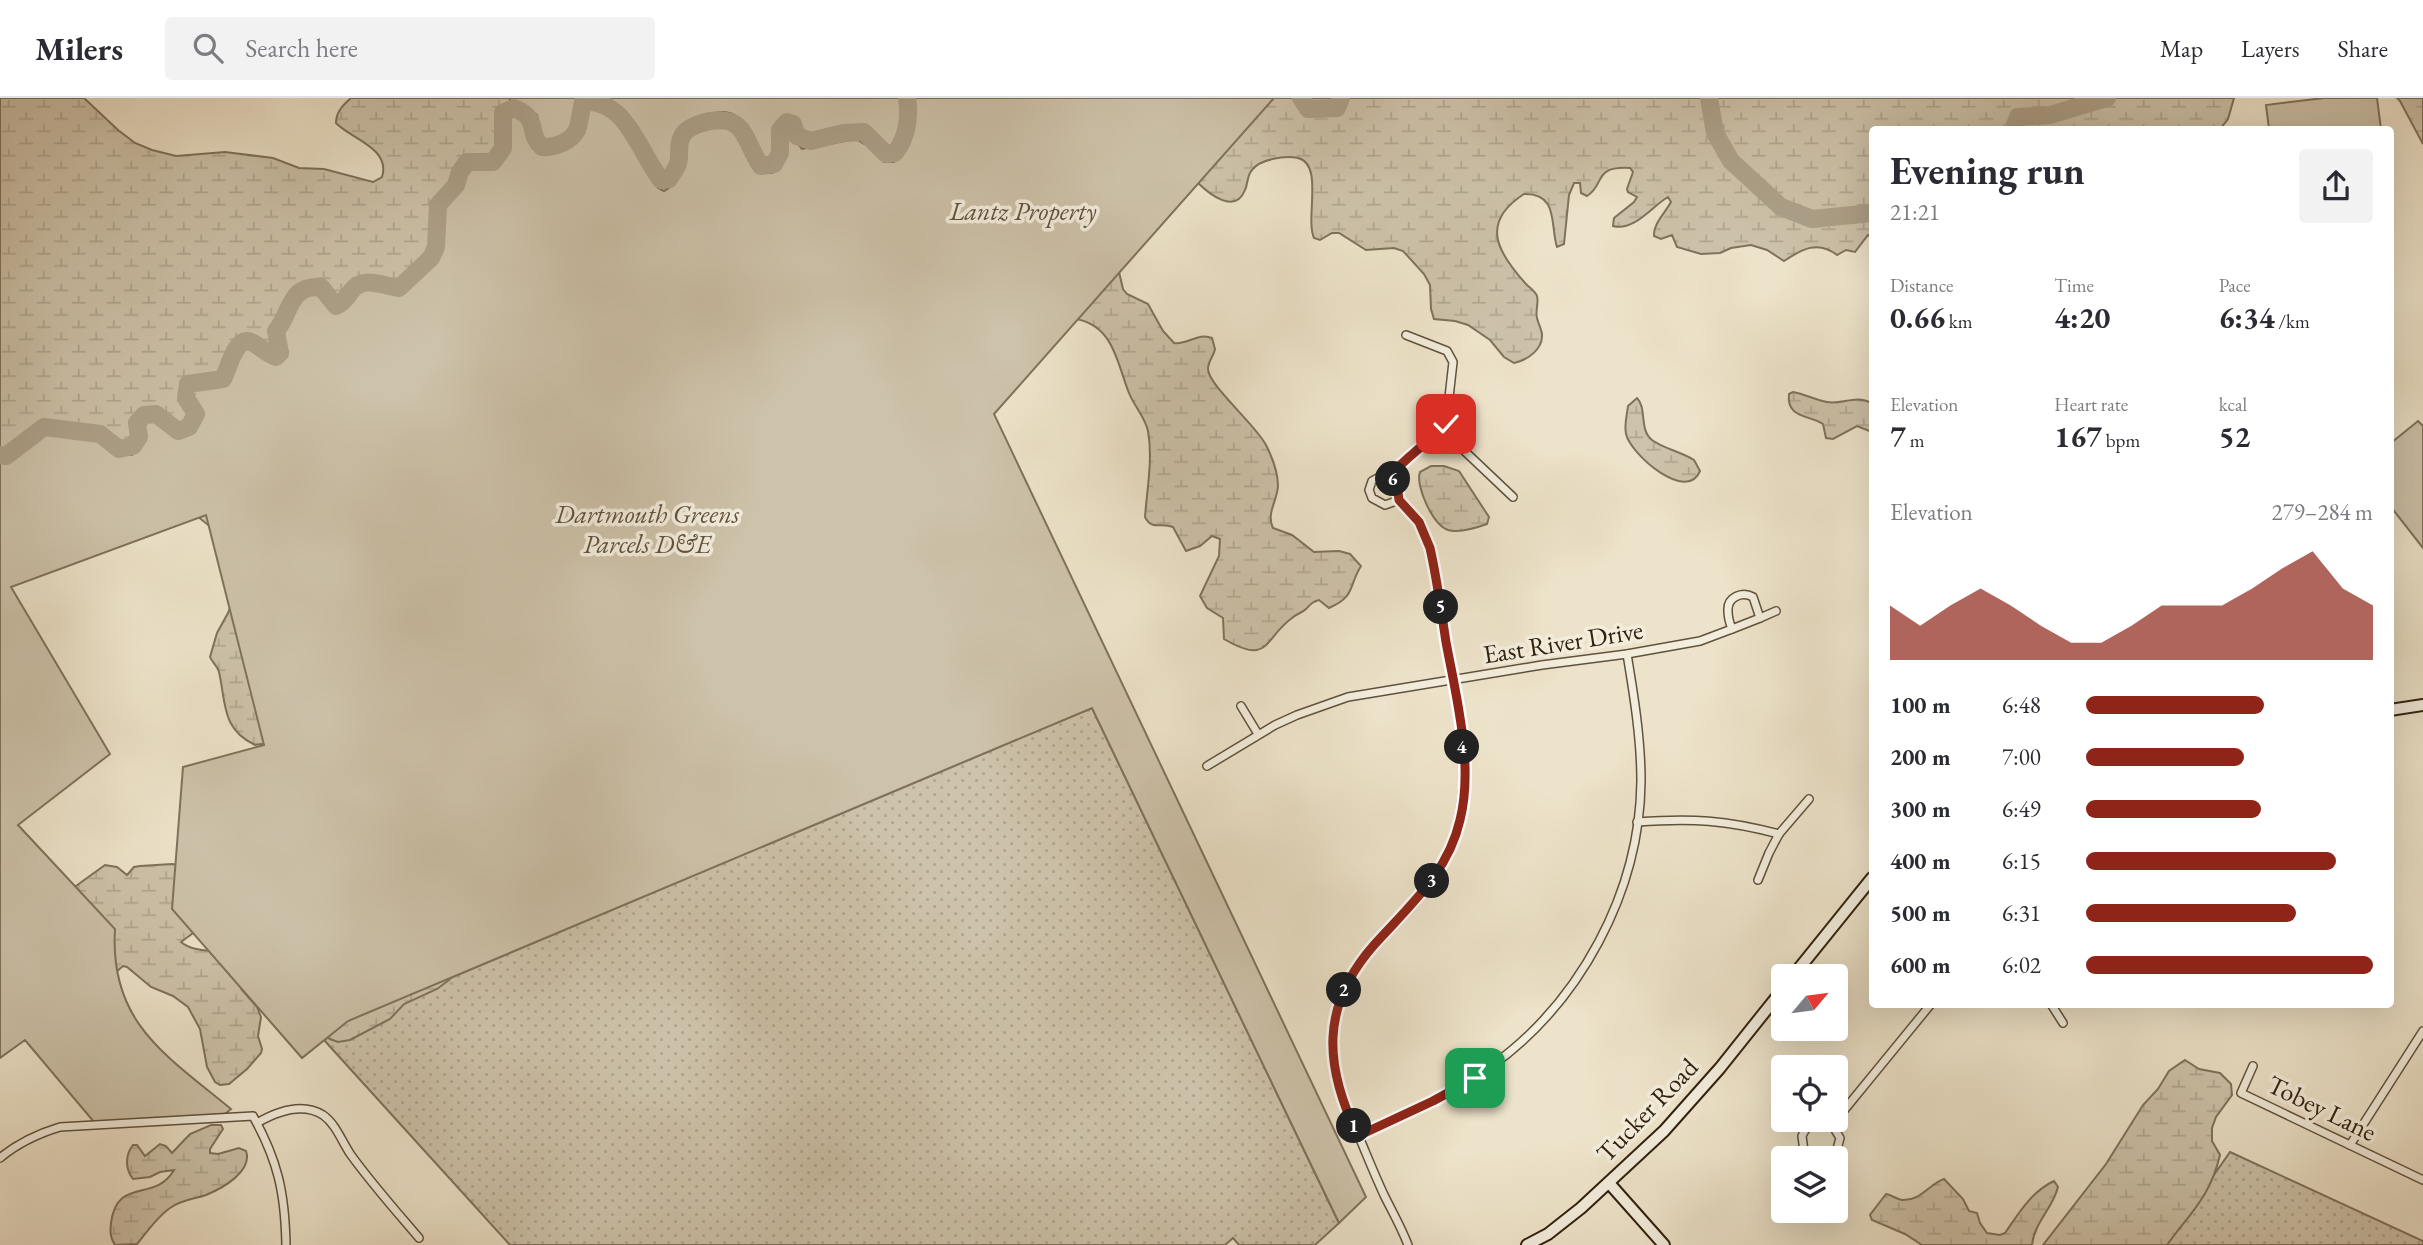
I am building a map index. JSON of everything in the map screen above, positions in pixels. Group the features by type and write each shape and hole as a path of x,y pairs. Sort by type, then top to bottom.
{"main road":[{"path":"2394,709 2423,705"},
{"path":"1803,964 1869,882"},
{"name":"Tucker Road","path":"1527,1245 1558,1226 1609,1183 1677,1117 1771,1003"},
{"path":"1609,1183 1664,1245"}],"street":[{"path":"1406,335 1447,351 1453,362 1446,424 1455,442 1513,497"},
{"path":"1388,477 1446,424"},
{"path":"1423,447 1455,442"},
{"path":"1399,500 1383,504 1371,496 1373,481 1380,476 1388,477 1397,484 1399,500 1419,522 1428,541 1454,681 1465,784 1462,809 1457,832 1429,885 1354,971 1343,994 1336,1019 1333,1047 1336,1077 1343,1104 1408,1245"},
{"path":"1732,629 1728,608 1731,600 1737,596 1749,594 1753,597 1760,618"},
{"name":"East River Drive","path":"1207,766 1258,734 1297,715 1348,697 1700,641 1776,611"},
{"path":"1358,1136 1475,1078 1520,1044 1542,1021 1583,967 1610,918 1626,878 1637,822 1641,783 1627,654"},
{"path":"1241,706 1258,734"},
{"path":"1758,880 1779,834 1809,799"},
{"path":"1637,822 1709,819 1779,834"},
{"path":"1848,1105 1928,1008"},
{"path":"2054,1008 2063,1023"},
{"path":"2350,1145 2423,1031"},
{"name":"Tobey Lane","path":"2253,1066 2241,1093 2423,1180"},
{"path":"0,1158 16,1145 60,1127 255,1120 294,1109 309,1110 323,1115 334,1126 350,1154 419,1238"},
{"path":"255,1120 279,1174 286,1245"}],"green space":[{"name":"Lantz Property","path":"0,98 84,98 135,143 152,150 176,156 225,152 273,158 299,168 324,169 373,182 382,177 381,159 368,145 336,123 339,112 351,98 2234,98 2228,119 2222,126 1869,126 1869,236 1855,252 1846,250 1837,255 1817,247 1797,253 1784,261 1767,250 1751,245 1720,253 1701,254 1677,247 1672,235 1661,239 1654,236 1657,223 1671,202 1668,197 1635,222 1621,227 1613,226 1614,218 1637,197 1627,189 1633,172 1630,168 1618,168 1605,173 1587,196 1581,193 1580,183 1574,183 1569,195 1564,244 1557,247 1548,205 1535,195 1524,194 1501,216 1497,227 1498,238 1508,261 1537,296 1537,315 1542,340 1533,353 1514,363 1504,357 1490,340 1468,325 1434,319 1430,285 1424,274 1403,251 1394,248 1366,250 1339,233 1332,233 1320,240 1314,238 1311,218 1312,181 1306,162 1287,157 1261,163 1250,172 1245,190 1235,201 1222,200 1197,182 1119,272 1123,289 1127,294 1148,304 1163,331 1174,343 1202,337 1212,338 1215,349 1208,366 1210,376 1261,437 1274,466 1278,486 1271,512 1273,528 1292,535 1314,552 1339,551 1350,554 1361,566 1348,595 1329,608 1319,600 1313,602 1258,650 1239,647 1224,639 1223,618 1207,608 1200,596 1219,556 1220,539 1212,536 1200,546 1186,551 1173,527 1151,524 1145,517 1150,463 1148,431 1106,338 1099,329 1076,319 1052,322 1007,334 863,803 822,810 277,742 255,745 236,731 231,723 219,672 210,657 217,633 235,594 212,528 192,512 0,540","holes":["636,150 652,168 660,186 682,193 573,192"]},
{"path":"509,98 582,98 565,136 547,144 541,141 537,115 527,108 513,105"},
{"path":"604,98 902,98 903,128 898,143 887,149 871,130 863,126 810,136 804,135 795,120 786,120 778,128 774,155 765,161 741,119 725,112 715,113 698,118 679,133 674,164 665,174 649,156 624,112"},
{"name":"Dartmouth Greens Parcels D&E","path":"913,98 1274,98 994,414 1366,1197 1339,1223 1092,708 348,1021 302,1058 172,909 183,767 264,745 206,515 11,587 110,754 18,825 115,929 116,962 122,989 132,1013 147,1034 185,1072 231,1109 225,1114 94,1122 25,1040 0,1058 0,461 4,461 38,437 59,432 103,439 116,454 132,455 142,444 141,426 149,418 159,422 172,434 186,433 194,428 202,415 192,395 196,382 211,381 217,386 228,379 242,344 261,352 273,362 286,358 288,352 281,331 300,296 317,291 332,309 337,311 344,308 357,292 368,285 378,285 392,293 405,292 436,258 440,245 441,218 468,169 472,166 491,169 504,156 512,115 526,124 536,149 549,151 570,144 580,133 587,105 596,104 608,108 618,116 658,188 664,191 678,175 685,139 694,133 724,126 739,134 751,159 763,173 772,173 782,163 784,133 789,126 802,149 856,139 876,151 884,162 894,162 909,142 914,115"},
{"path":"2324,98 2377,98 2381,126 2269,126 2266,105"},
{"path":"2397,98 2423,98 2423,144 2400,101"},
{"path":"1793,392 1827,402 1866,400 1869,402 1869,431 1857,426 1833,439 1826,438 1823,424 1800,415 1791,408 1789,394"},
{"path":"1637,398 1642,407 1648,436 1656,443 1694,460 1700,471 1693,479 1684,482 1672,479 1648,463 1630,443 1625,424 1628,406"},
{"path":"2418,421 2423,426 2423,548 2394,511 2394,441"},
{"path":"1431,466 1444,466 1459,471 1489,517 1487,524 1468,530 1452,531 1442,527 1431,513 1420,486 1420,472"},
{"path":"1092,708 1339,1223 1315,1245 1239,1245 1233,1238 1225,1245 510,1245 324,1040 348,1021"},
{"path":"172,864 185,866 460,968 437,989 404,1004 390,1019 350,1040 338,1042 320,1031 208,922 181,942 195,949 222,952 242,990 257,1007 261,1017 258,1036 261,1053 229,1084 220,1085 215,1082 207,1067 200,1029 188,1007 173,996 151,987 127,967 123,966 115,973 69,894 105,865 117,867 127,875 134,867"},
{"path":"2185,1060 2199,1069 2220,1073 2231,1084 2232,1095 2216,1117 2212,1128 2212,1141 2220,1155 2216,1170 2192,1213 2167,1245 2043,1245 2106,1164 2143,1105 2158,1089 2169,1071"},
{"path":"211,1125 221,1125 223,1129 210,1153 218,1154 239,1148 246,1151 247,1158 241,1172 213,1192 170,1208 156,1220 137,1244 115,1245 111,1223 121,1200 129,1194 157,1186 174,1170 133,1179 127,1162 133,1145 137,1145 145,1156 160,1144 172,1153 190,1134"},
{"path":"2230,1152 2423,1241 2423,1245 2165,1245"},
{"path":"1944,1179 1963,1199 1969,1211 1977,1213 1987,1233 2000,1235 2005,1233 2039,1191 2054,1181 2058,1187 2036,1230 2032,1245 1922,1245 1905,1234 1872,1220 1870,1215 1886,1194 1909,1200"}],"waterway":[{"path":"0,455 6,456 44,427 100,434 119,449 133,446 139,437 137,423 144,415 156,414 178,431 189,427 196,414 186,398 188,384 223,379 233,354 245,341 276,357 280,353 276,331 292,301 302,290 321,287 336,306 363,283 399,288 431,258 436,247 438,205 456,185 467,162 493,162 503,148 503,113 514,108 528,117 537,141 542,147 547,147 571,138 578,127 583,102 598,103 621,118 661,180 669,179 677,166 679,148 685,132 710,121 722,120 738,126 761,166 774,164 780,153 780,130 787,122 793,124 797,136 811,141 843,133 864,132 886,154 895,153 907,127 907,98"},
{"path":"1301,98 1308,109 1337,108 1341,98"},
{"path":"1709,98 1715,133 1731,161 1781,207 1812,219 1869,213"},
{"path":"2015,126 2018,117 2050,115 2107,98"}],"route":[{"path":"1446,424 1388,477 1397,484 1399,500 1419,522 1430,548 1452,671 1463,754 1465,784 1462,809 1453,842 1429,885 1367,953 1350,979 1336,1019 1333,1054 1341,1097 1358,1136 1475,1078"}]}
